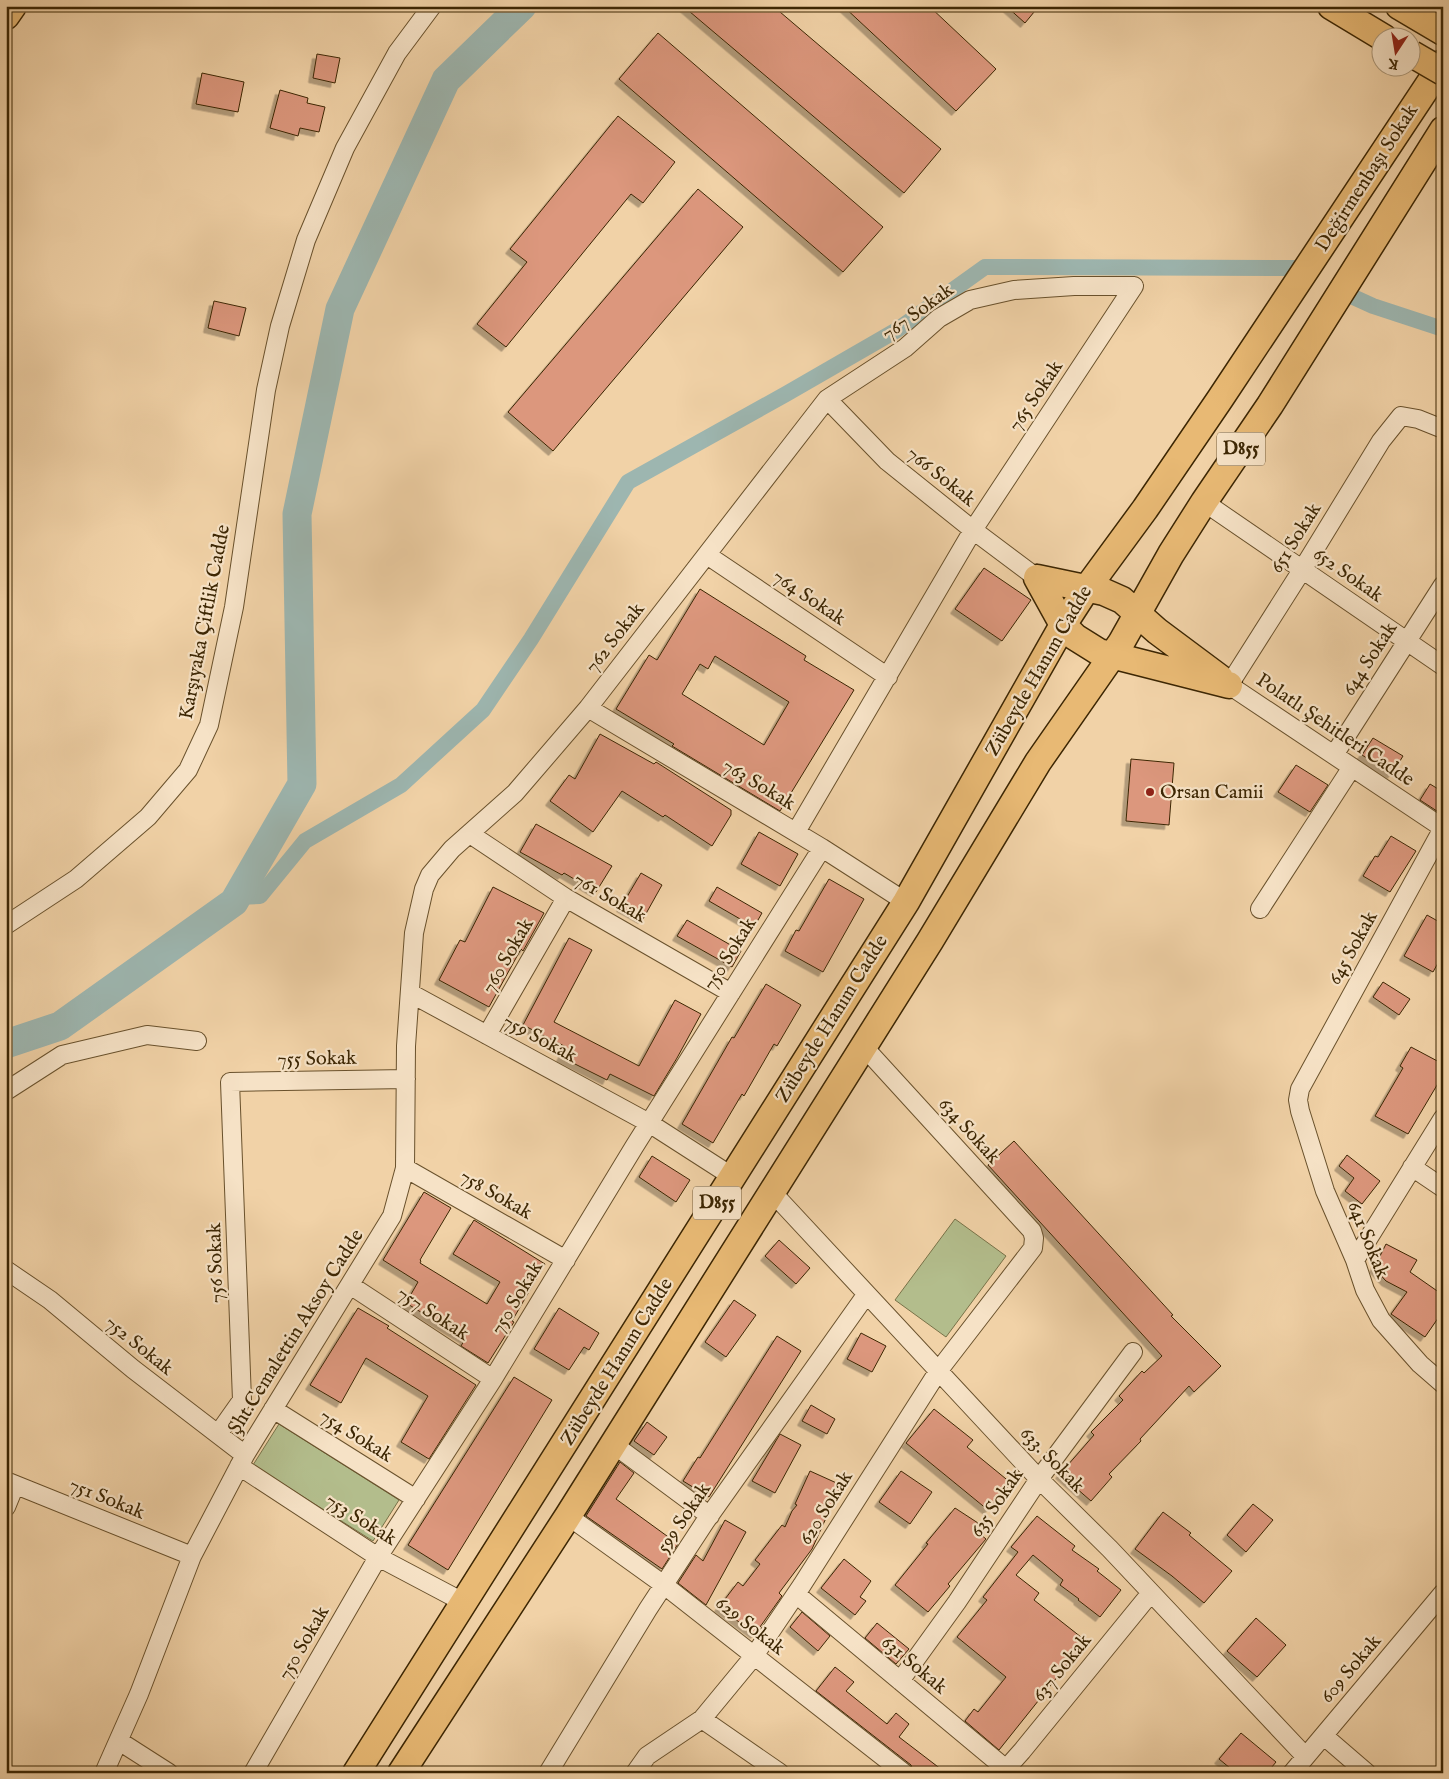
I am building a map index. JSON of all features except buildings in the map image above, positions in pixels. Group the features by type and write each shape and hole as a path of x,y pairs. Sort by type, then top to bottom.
{"highway":[{"path":"6,16 12,6"},
{"path":"1331,6 1372,31"},
{"path":"1399,6 1443,32"},
{"path":"1422,60 1443,72"},
{"name":"Değirmenbaşı Sokak","path":"1308,267 1443,63"},
{"name":"Değirmenbaşı Sokak","path":"1345,284 1443,130"},
{"name":"Zübeyde Hanım Cadde","path":"356,1773 906,902 1087,588 1145,510 1308,267"},
{"name":"Zübeyde Hanım Cadde","path":"401,1773 568,1516 930,941 1038,762 1111,656 1204,502 1270,406 1345,284"},
{"path":"1037,578 1104,592 1122,600 1137,615 1229,685"},
{"path":"1037,578 1064,625 1084,644 1111,656 1229,685"}],"street":[{"name":"Karşıyaka Çiftlik Cadde","path":"6,925 76,879 148,817 188,770 209,725 234,607 266,390 280,326 306,240 345,148 397,53 432,6"},
{"name":"767 Sokak","path":"827,399 905,348 938,318 970,300 1014,290 1074,286 1134,286"},
{"name":"765 Sokak","path":"796,832 973,530 1134,286"},
{"name":"766 Sokak","path":"827,399 887,461 973,530 1037,578"},
{"name":"762 Sokak","path":"424,889 430,875 452,849 515,793 588,708 827,399"},
{"name":"651 Sokak","path":"1229,685 1381,441 1401,416 1418,419 1443,429"},
{"name":"652 Sokak","path":"1204,502 1443,666"},
{"name":"764 Sokak","path":"707,555 888,677"},
{"name":"644 Sokak","path":"1334,755 1443,585"},
{"name":"Polatlı Şehitleri Cadde","path":"1229,685 1443,828"},
{"name":"763 Sokak","path":"588,708 796,832 906,902"},
{"path":"1260,909 1352,767"},
{"name":"645 Sokak","path":"1300,1089 1443,828"},
{"name":"761 Sokak","path":"470,834 566,898 731,992"},
{"name":"750 Sokak","path":"253,1773 378,1557 493,1379 649,1122 822,848"},
{"name":"Şht.Cemalettin Aksoy Cadde","path":"104,1773 139,1694 192,1556 242,1460 392,1216 404,1168 406,1046 414,933 424,889"},
{"name":"760 Sokak","path":"487,1035 566,898"},
{"name":"759 Sokak","path":"410,993 649,1122 733,1177"},
{"path":"6,1091 62,1055 147,1035 197,1041"},
{"name":"634 Sokak","path":"864,1046 1032,1231 1034,1238 1033,1248"},
{"name":"755 Sokak","path":"230,1082 406,1079"},
{"name":"756 Sokak","path":"218,1434 242,1400 230,1082"},
{"name":"641 Sokak","path":"1300,1089 1298,1100 1300,1112 1325,1191 1355,1260 1365,1290 1381,1320 1420,1364 1443,1384"},
{"path":"1355,1260 1443,1118"},
{"name":"758 Sokak","path":"404,1168 566,1260"},
{"path":"1412,1168 1443,1188"},
{"name":"633. Sokak","path":"771,1191 1039,1479 1110,1549 1150,1594 1305,1756"},
{"name":"620 Sokak","path":"636,1773 647,1756 658,1747 702,1719 754,1656 796,1594 939,1370 1033,1248"},
{"name":"752 Sokak","path":"6,1270 50,1300 132,1369 218,1434 242,1460"},
{"name":"757 Sokak","path":"350,1285 493,1379"},
{"name":"599 Sokak","path":"548,1773 664,1585 710,1516 866,1295"},
{"name":"635 Sokak","path":"900,1681 957,1602 1039,1479 1133,1352"},
{"name":"754 Sokak","path":"273,1409 416,1499"},
{"path":"613,1444 710,1516"},
{"name":"753 Sokak","path":"242,1460 378,1557 465,1602"},
{"path":"6,1508 11,1483"},
{"name":"751 Sokak","path":"11,1483 192,1556"},
{"name":"629 Sokak","path":"568,1516 664,1585 904,1773"},
{"name":"609 Sokak","path":"1292,1773 1443,1593"},
{"name":"631 Sokak","path":"796,1594 1006,1769"},
{"name":"637 Sokak","path":"1006,1769 1022,1752 1150,1594"},
{"path":"702,1719 777,1772"},
{"path":"1324,1736 1367,1773"},
{"path":"118,1741 168,1773"}],"green space":[{"path":"955,1219 1006,1256 946,1337 895,1300"},
{"path":"279,1424 399,1500 373,1541 253,1465"}],"waterway":[{"path":"6,1044 60,1026 234,902 302,784 297,514 340,309 446,80 522,6"},
{"path":"237,897 260,896 305,841 401,785 483,710 531,639 628,482 897,330 985,267 1296,268"},
{"path":"1351,296 1373,306 1443,329"}],"place":[{"name":"Orsan Camii","path":"1150,792"}]}
